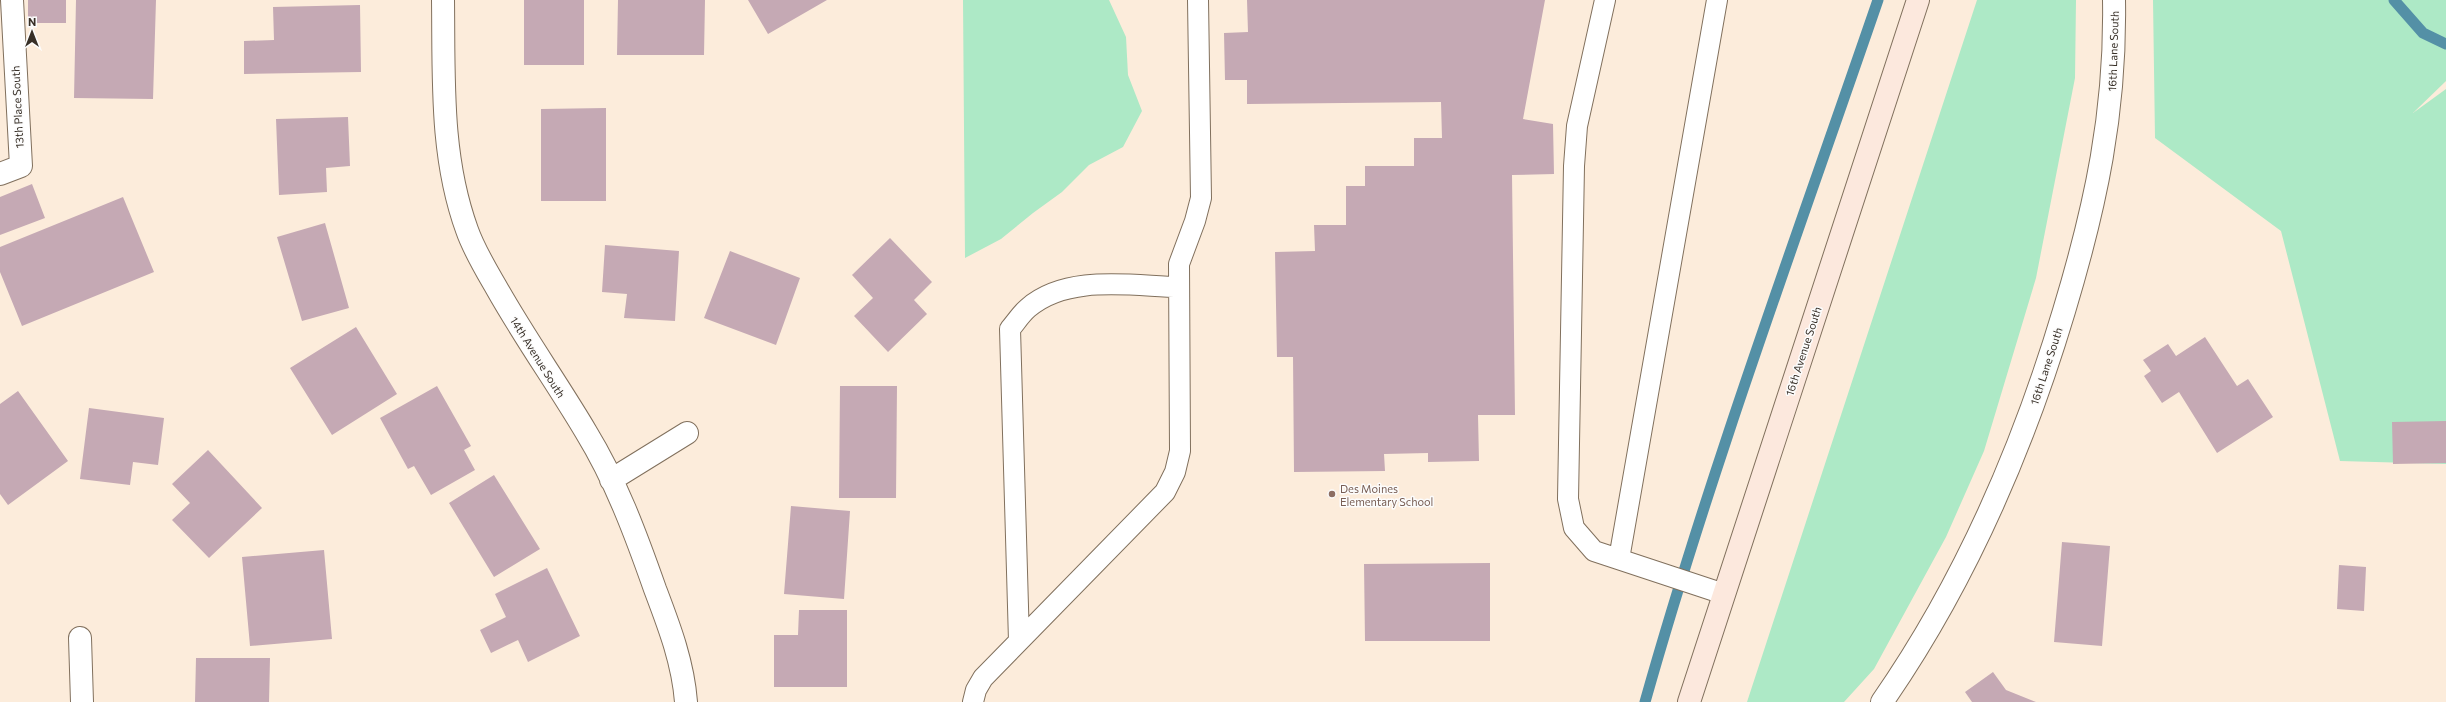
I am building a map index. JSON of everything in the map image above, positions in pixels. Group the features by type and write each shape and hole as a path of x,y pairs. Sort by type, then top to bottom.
{"main road":[{"name":"16th Avenue South","path":"1689,702 1918,0"}],"street":[{"name":"13th Place South","path":"0,174 21,166 12,0"},
{"name":"14th Avenue South","path":"443,0 443,90 447,147 455,191 467,230 475,249 524,337 587,433 611,480 638,540 670,630 684,678 686,702"},
{"name":"16th Lane South","path":"1882,702 1902,674 1973,547 2006,473 2037,394 2084,243 2097,186 2109,124 2113,84 2114,0"},
{"path":"611,480 687,433"},
{"path":"80,638 82,702"}],"lane":[{"path":"973,702 983,678 1165,492 1175,472 1180,451 1178,264 1195,222 1201,198 1198,0"},
{"path":"1605,0 1577,126 1574,166 1568,499 1574,528 1594,551 1724,594"},
{"path":"1619,559 1717,0"},
{"path":"1019,642 1010,329 1028,308 1052,294 1083,285 1179,286"}],"green space":[{"path":"963,0 1109,0 1126,37 1128,75 1142,111 1123,147 1089,165 1062,192 1001,239 965,258"},
{"path":"1977,0 2076,0 2075,78 2036,278 1984,451 1946,537 1874,669 1844,702 1747,702"},
{"path":"2153,0 2446,0 2446,81 2413,113 2446,89 2446,464 2340,461 2281,231 2155,138"}],"building":[{"path":"28,0 66,0 66,23 28,23"},
{"path":"76,0 156,0 153,99 74,98"},
{"path":"524,0 584,0 584,65 524,65"},
{"path":"618,0 705,0 704,55 617,55"},
{"path":"748,0 827,0 768,34"},
{"path":"1247,0 1545,0 1523,119 1553,124 1554,174 1512,175 1515,415 1478,415 1479,461 1428,462 1428,453 1384,454 1385,471 1294,472 1293,357 1277,357 1275,252 1315,251 1314,225 1346,225 1346,186 1365,186 1365,166 1414,166 1414,138 1442,138 1441,102 1247,104 1247,80 1225,80 1224,33 1248,32"},
{"path":"360,5 361,72 244,74 244,41 274,40 273,7"},
{"path":"606,108 606,201 541,201 541,109"},
{"path":"348,117 350,166 326,168 327,192 279,195 276,119"},
{"path":"32,184 45,218 0,235 0,197"},
{"path":"123,197 154,272 22,326 0,272 0,247"},
{"path":"325,223 349,308 302,321 277,237"},
{"path":"890,238 932,282 914,300 927,314 888,352 854,316 873,298 852,275"},
{"path":"605,245 679,251 675,321 624,318 627,294 602,292"},
{"path":"730,251 800,278 776,345 704,318"},
{"path":"356,327 397,394 332,435 290,368"},
{"path":"2205,337 2237,386 2248,379 2273,417 2217,453 2179,392 2162,403 2144,376 2151,371 2143,360 2168,344 2176,356"},
{"path":"437,386 471,446 464,450 475,470 431,495 414,466 408,469 380,418"},
{"path":"840,386 897,386 896,498 839,498"},
{"path":"18,391 68,461 8,505 0,494 0,404"},
{"path":"89,408 164,418 158,465 133,462 130,485 80,479"},
{"path":"2446,421 2446,463 2393,464 2392,422"},
{"path":"208,450 262,508 209,558 172,520 190,503 172,484"},
{"path":"494,475 540,549 494,577 449,503"},
{"path":"791,506 850,511 844,599 784,594"},
{"path":"2062,542 2110,546 2102,646 2054,642"},
{"path":"324,550 332,639 250,646 242,557"},
{"path":"1490,563 1490,641 1365,641 1364,564"},
{"path":"2339,565 2366,567 2364,611 2337,609"},
{"path":"547,568 580,636 528,662 518,640 491,653 480,630 506,617 495,594"},
{"path":"799,610 847,610 847,687 774,687 774,635 798,635"},
{"path":"196,658 270,658 269,702 195,702"},
{"path":"1993,672 2006,690 2036,702 1972,702 1965,692"}],"waterway":[{"path":"1645,702 1698,525 1727,437 1878,0"},
{"path":"2394,0 2423,33 2446,44"}],"place":[{"name":"Des Moines Elementary School","path":"1332,494"}]}
